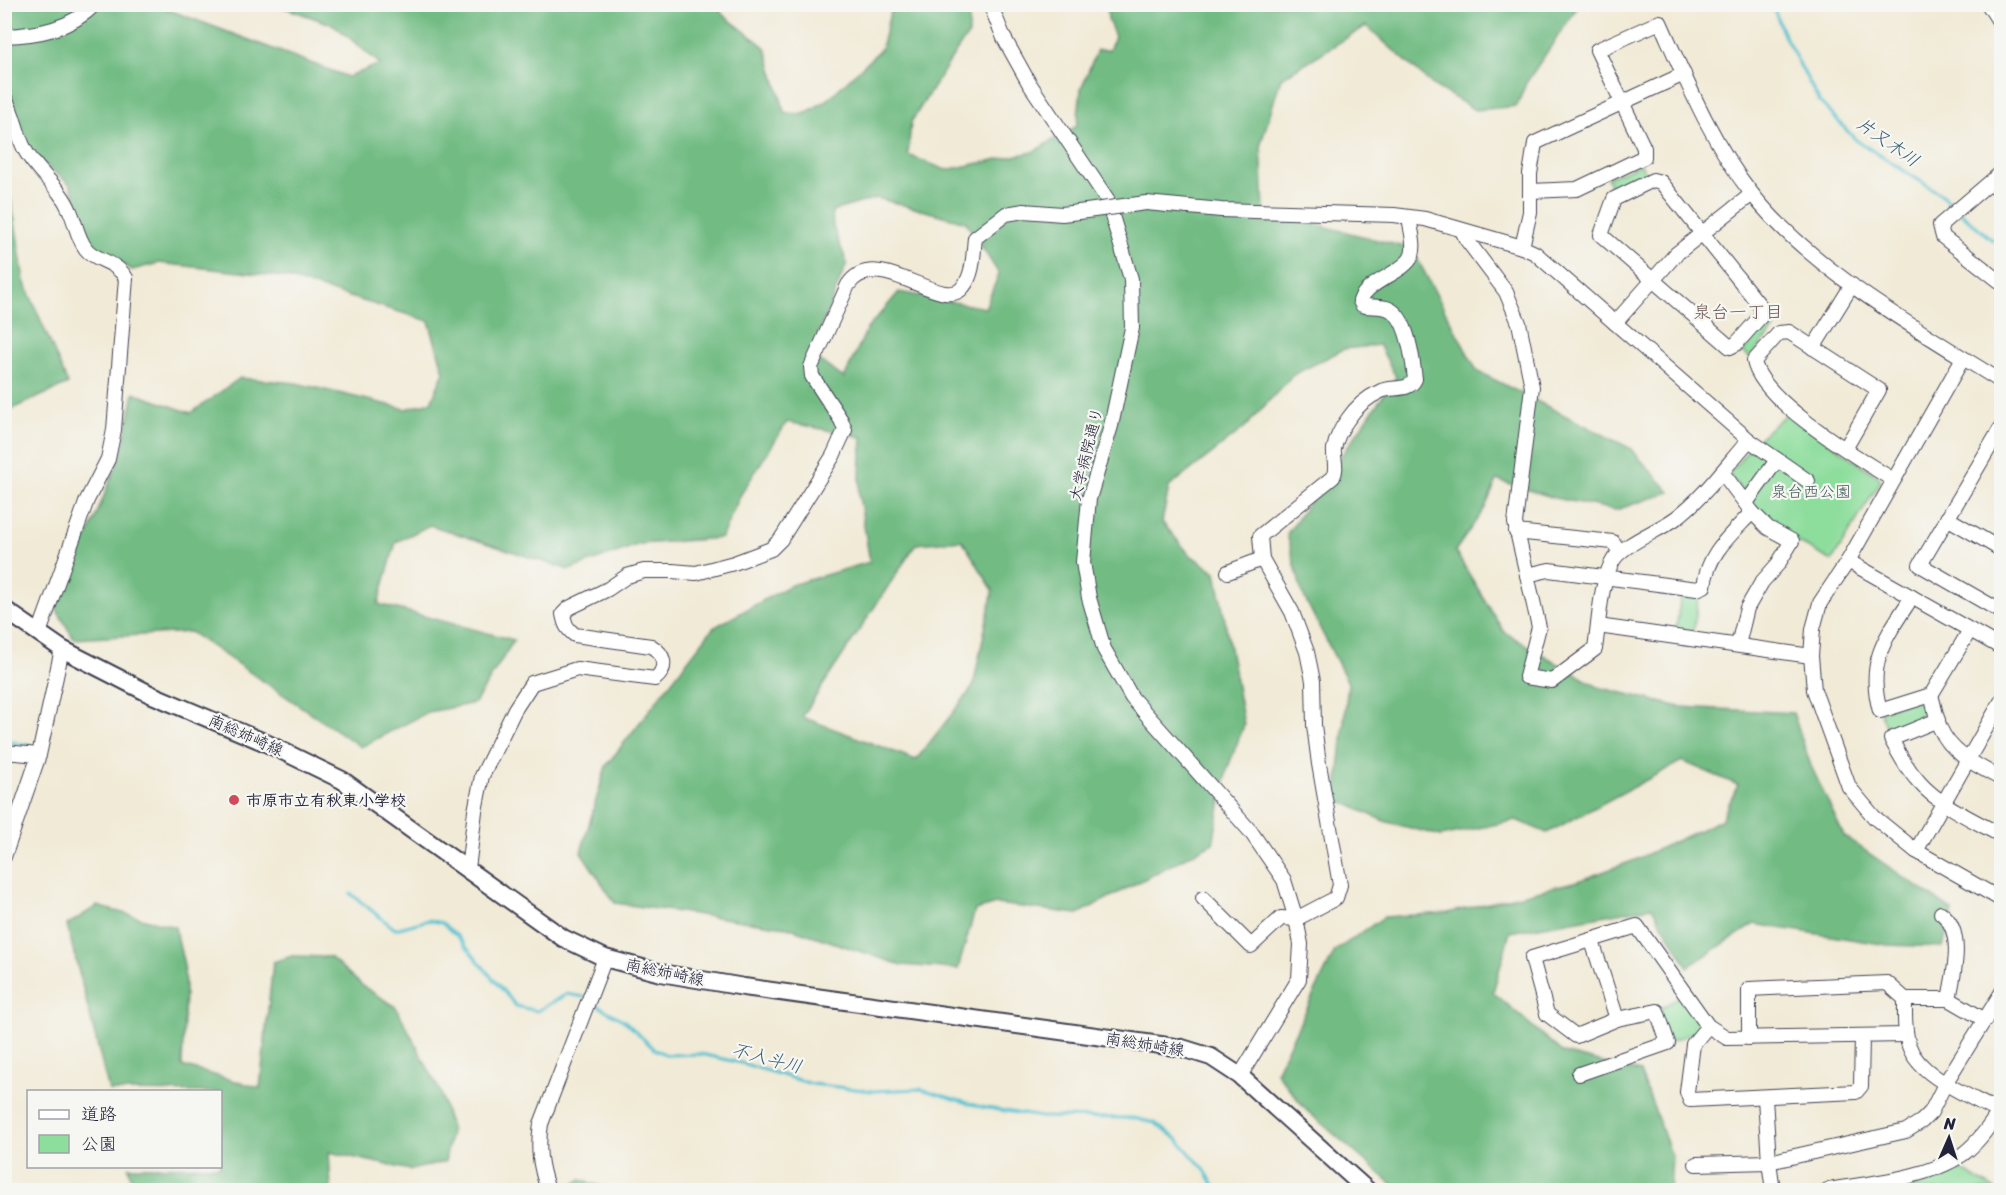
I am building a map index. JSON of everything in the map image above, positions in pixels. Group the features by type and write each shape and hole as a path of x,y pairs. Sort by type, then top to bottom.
{"main road":[{"name":"南総姉崎線","path":"4,609 62,649 150,694 266,743 342,780 563,938 605,958 661,973 744,987 1182,1048 1211,1057 1240,1076 1367,1191"}],"street":[{"path":"4,36 28,35 63,27 84,16 95,4"},
{"name":"大学病院通り","path":"990,4 1004,38 1029,82 1107,199 1131,279 1132,328 1111,426 1089,499 1083,562 1089,598 1104,649 1131,698 1251,832 1284,880 1296,919 1301,944 1299,979 1240,1076"},
{"path":"1988,4 2001,26"},
{"path":"1531,191 1577,189 1644,157 1644,148 1596,50 1660,22 1718,142 1752,194 1816,258 1852,285 2001,382"},
{"path":"1522,247 1530,212 1530,174 1535,143 1684,75"},
{"path":"4,96 16,121 24,148 52,182 70,210 77,234 87,251 112,263 126,278 114,430 108,459 87,500 39,633"},
{"path":"2001,172 1940,225 1943,237 2001,283"},
{"path":"1653,180 1661,182 1701,233 1761,307 1761,316 1736,344 1730,347 1601,235 1614,199 1653,180"},
{"path":"1615,323 1676,254 1752,194"},
{"path":"468,869 482,776 515,709 532,683 577,669 655,679 662,673 664,663 658,650 651,646 576,635 567,629 563,614 569,608 608,589 627,576 644,571 672,570 696,573 734,563 771,549 781,539 833,456 845,430 812,376 811,367 854,276 864,272 885,273 953,294 962,289 968,278 973,263 975,238 1006,214 1024,211 1062,214 1146,203 1221,210 1409,217 1425,219 1522,247 1535,253 1749,440 1808,482"},
{"path":"1203,898 1251,946 1281,918 1296,919 1336,898 1340,885 1319,764 1314,725 1313,681 1307,652 1292,612 1262,559 1260,536 1333,477 1336,472 1335,445 1347,420 1365,401 1383,390 1408,386 1415,379 1407,337 1399,319 1389,309 1366,306 1360,301 1364,292 1409,260 1413,247 1409,217"},
{"path":"1462,230 1466,239 1506,292 1519,323 1532,387 1516,512 1516,532 1539,627 1526,677 1552,681 1595,649 1606,577 1614,559 1620,552 1676,518 1722,472 1749,440"},
{"path":"1813,348 1852,285"},
{"path":"1845,449 1879,390 1789,332 1779,333 1754,361 1756,371 1785,404 1812,427 1845,449 1893,480"},
{"path":"1963,358 1848,561 1820,603 1813,629 1811,656 1814,690 1849,787 1874,817 1916,852 2001,900"},
{"path":"2001,426 1920,565 2001,612"},
{"path":"1527,575 1549,570 1697,589 1704,586 1706,572 1713,555 1749,507 1777,460"},
{"path":"1722,472 1768,528 1792,540 1778,564 1762,582 1747,608 1738,645"},
{"path":"1947,518 2001,550"},
{"path":"1516,532 1613,542 1620,552"},
{"path":"1228,572 1262,559"},
{"path":"1848,561 2001,648"},
{"path":"1912,597 1883,641 1877,657 1874,681 1880,711 1931,695 1970,630"},
{"path":"1598,626 1811,656"},
{"path":"4,857 39,755 62,649"},
{"path":"1931,695 1938,720 1951,746 2001,779"},
{"path":"1916,852 2001,700"},
{"path":"1938,720 1891,739 1905,765 1921,784 1944,802 2001,836"},
{"path":"4,752 39,755"},
{"path":"1941,913 1948,918 1952,926 1955,948 1955,966 1949,999"},
{"path":"1579,1074 1668,1043 1657,1011 1617,1019 1576,1036 1547,1014 1532,958 1637,926 1708,1026 1727,1038 1906,1035"},
{"path":"1592,941 1617,1019"},
{"path":"548,1191 542,1173 538,1143 541,1124 605,958"},
{"path":"1749,1038 1749,989 1887,983 1905,999 1949,999 1985,1020"},
{"path":"1696,1164 1769,1162 1906,1131 1931,1112 1946,1082 2001,992"},
{"path":"1828,1191 1923,1172 1946,1164 1964,1153 1983,1135 2000,1109 1946,1082 1926,1070 1914,1058 1906,1035 1905,999"},
{"path":"1708,1026 1694,1044 1687,1092 1690,1100 1856,1092 1861,1086 1862,1036"},
{"path":"1765,1098 1773,1191"}],"green space":[{"path":"5,5 156,5 348,77 380,64 334,25 277,5 717,5 722,14 766,48 785,113 804,114 826,101 881,49 892,5 969,5 969,34 911,122 908,155 946,170 1033,152 1077,126 1081,89 1097,50 1109,50 1115,37 1108,19 1107,5 1579,5 1526,83 1517,106 1475,110 1434,86 1366,26 1281,78 1261,143 1264,211 1412,249 1477,371 1630,448 1670,492 1616,510 1555,498 1497,480 1485,508 1455,551 1504,632 1598,687 1680,707 1793,713 1811,766 1844,836 1953,911 1943,947 1888,945 1754,924 1688,967 1652,907 1510,932 1493,992 1563,1053 1640,1072 1672,1156 1670,1190 1399,1190 1306,1110 1276,1072 1335,951 1384,917 1448,913 1578,881 1635,860 1721,820 1738,785 1682,761 1547,833 1516,820 1441,836 1384,821 1336,799 1348,683 1302,593 1287,534 1396,377 1379,345 1344,349 1293,375 1244,428 1169,487 1162,522 1190,555 1216,572 1244,725 1227,770 1213,843 1078,914 996,904 975,910 958,969 901,965 787,927 615,903 581,852 606,766 713,628 791,585 870,562 859,495 862,437 787,422 741,494 721,538 640,544 569,570 430,525 396,542 378,604 514,640 475,703 428,712 361,747 190,632 74,639 55,607 90,531 122,451 134,393 191,413 240,378 296,383 406,409 431,402 444,372 429,321 284,277 159,263 132,270 92,245 70,184 5,135","holes":["877,198 966,222 999,274 985,308 899,292 867,329 844,378 810,354 847,263 833,227 832,211","962,540 993,590 973,687 916,760 802,717 916,544"]},
{"path":"803,5 856,5 805,9"},
{"path":"1641,164 1648,180 1614,194 1607,178"},
{"path":"5,173 24,281 68,384 5,412"},
{"path":"1768,317 1778,324 1750,358 1741,350"},
{"name":"泉台西公園","path":"1787,413 1880,478 1880,482 1832,561 1794,540 1762,516 1729,474 1751,446"},
{"path":"1681,593 1699,595 1693,633 1676,630"},
{"path":"1931,695 1938,720 1891,739 1880,711"},
{"path":"97,906 175,927 184,965 182,1066 260,1088 273,962 292,956 330,957 364,987 396,1007 441,1093 451,1131 445,1162 410,1170 329,1152 331,1190 134,1190 128,1168 222,1168 222,1090 109,1090 67,925"},
{"path":"1684,993 1708,1026 1668,1043 1657,1011"},
{"path":"1961,1170 1996,1190 1905,1190 1945,1178"},
{"path":"581,1180 612,1190 558,1190"}],"waterway":[{"name":"片又木川","path":"1772,4 1783,33 1819,101 1856,140 1939,193 1956,207"},
{"name":"片又木川","path":"1960,212 1991,239 2002,243"},
{"name":"不入斗川","path":"4,740 31,746"},
{"name":"不入斗川","path":"351,894 395,929 429,920 442,923 457,936 516,1006 537,1011 567,994 584,997"},
{"name":"不入斗川","path":"592,1002 626,1022 654,1049 667,1055 701,1054 812,1084 872,1091 921,1089 981,1107 1041,1117 1134,1118 1155,1123 1178,1140 1204,1169 1217,1190"}],"place":[{"name":"市原市立有秋東小学校","path":"234,800"}],"district":[{"name":"泉台一丁目","path":"1738,312"}]}
